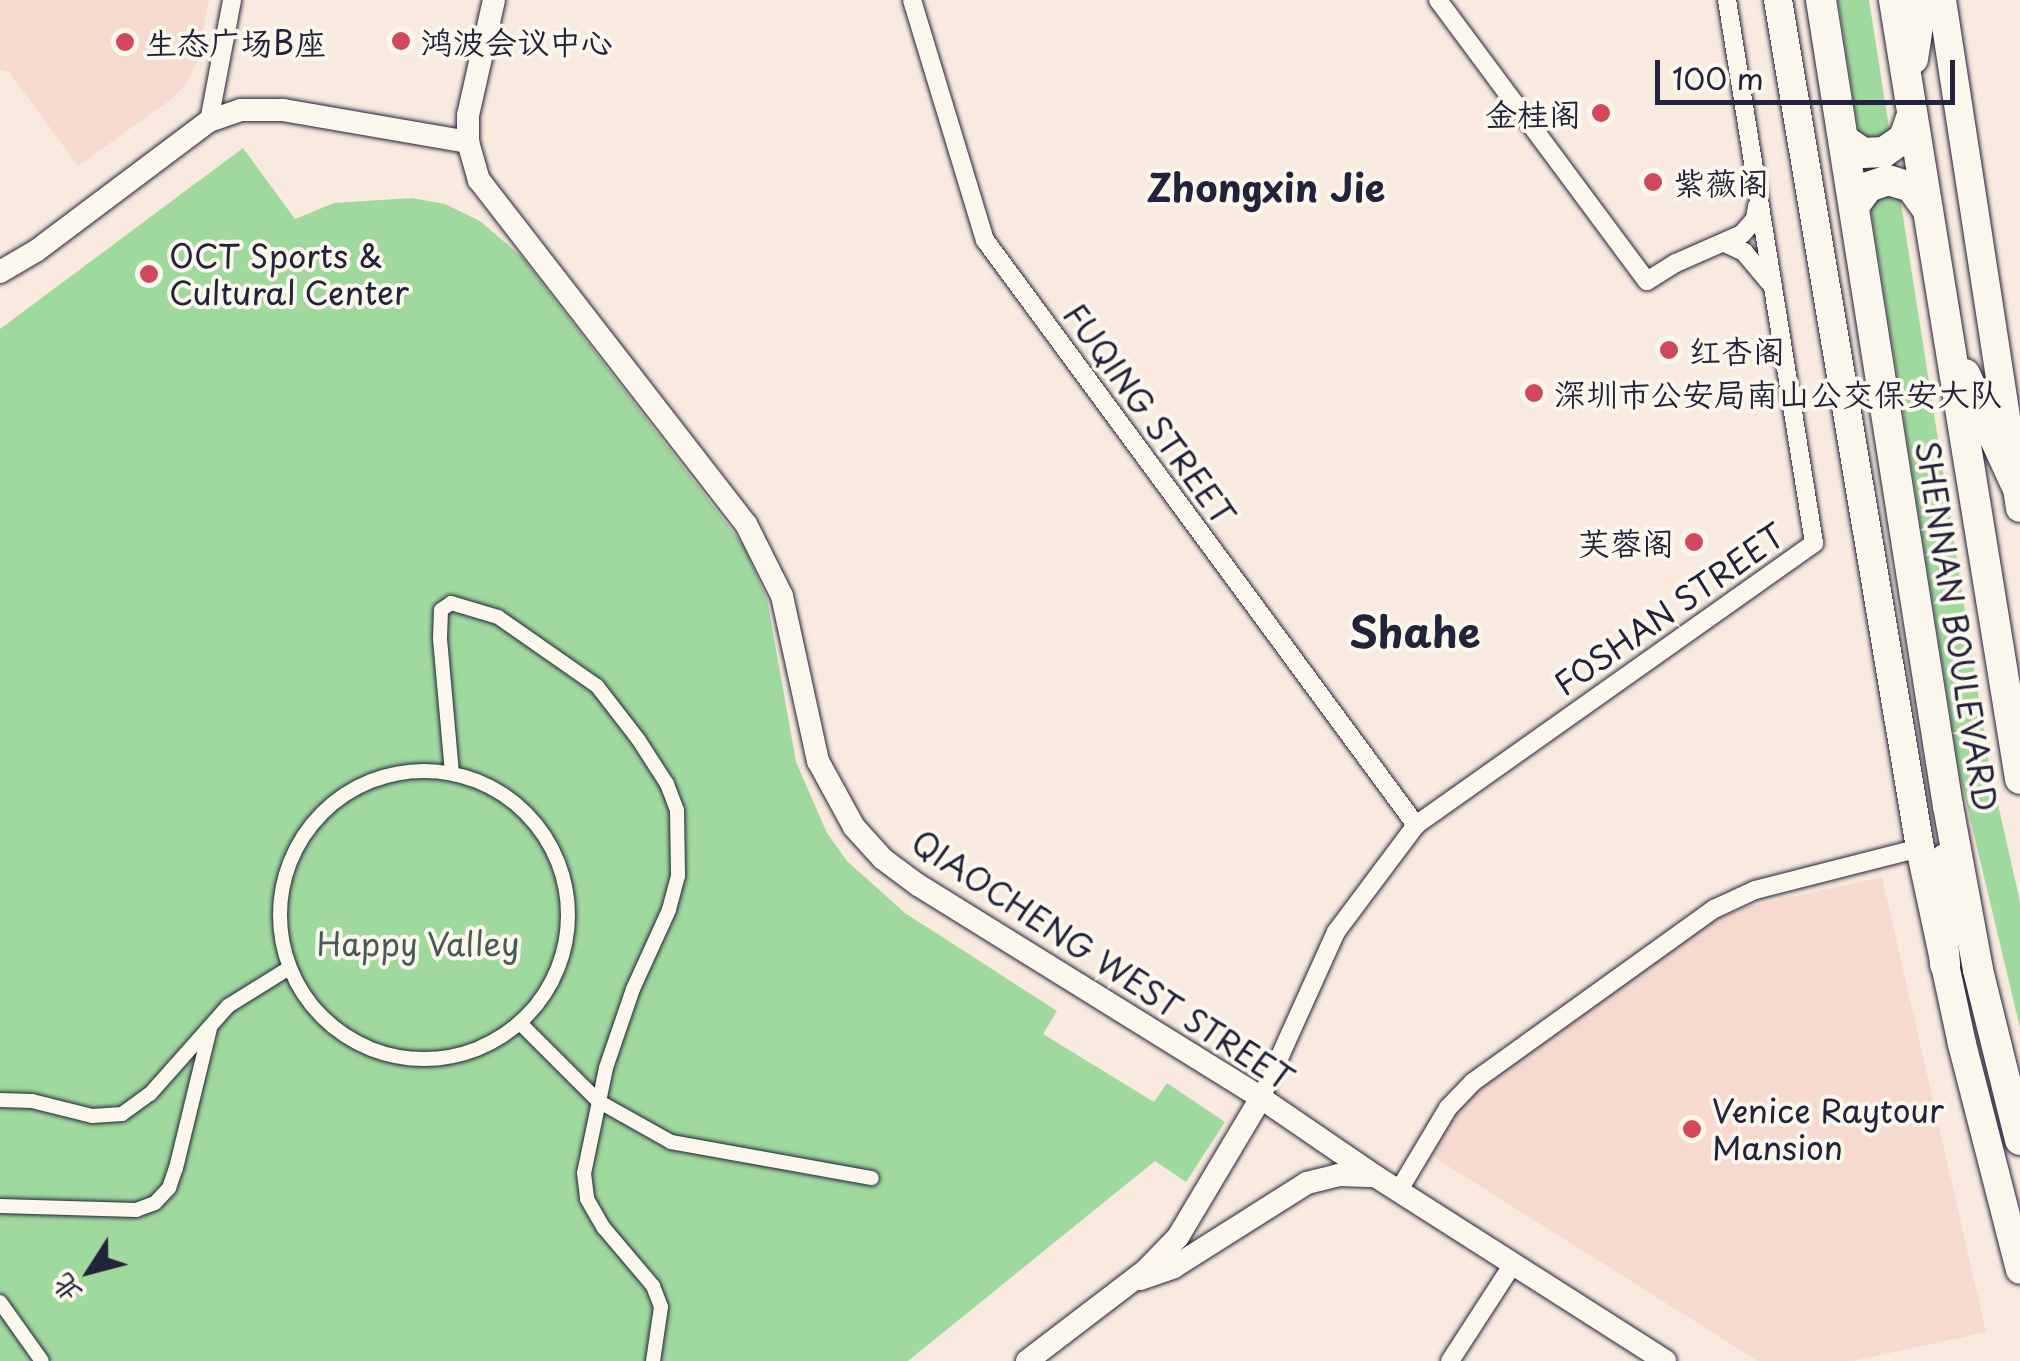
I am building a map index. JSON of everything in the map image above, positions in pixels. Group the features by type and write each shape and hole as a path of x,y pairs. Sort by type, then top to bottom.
{"main road":[{"path":"1778,0 1920,848 2020,1270"},
{"name":"SHENNAN BOULEVARD","path":"1821,0 1948,806 1978,970 2020,1140"},
{"name":"SHENNAN BOULEVARD","path":"1894,0 2020,779"},
{"path":"1844,140 1862,152 1884,152 1904,138 1922,0"},
{"path":"1942,0 2018,497"},
{"path":"1855,204 1868,188 1888,180 1912,187 1928,210"},
{"path":"1950,342 2018,497"},
{"path":"1946,965 1942,930 1948,806"}],"street":[{"path":"209,122 232,0"},
{"name":"QIAOCHENG WEST STREET","path":"494,0 470,97 468,142 487,195 725,496 759,547 782,596 818,761 854,827 883,859 918,885 1261,1098 1375,1176 1664,1361"},
{"name":"FUQING STREET","path":"912,0 985,240 1416,826"},
{"path":"1438,0 1648,280 1676,262 1726,244 1756,218 1759,197"},
{"name":"FOSHAN STREET","path":"1261,1098 1336,932 1416,826 1814,542 1727,0"},
{"path":"0,272 36,251 209,122 241,110 283,110 468,142"},
{"path":"1726,244 1761,267 1774,290"},
{"path":"452,773 440,638 441,610 451,603 498,618 597,686 667,784 677,810 678,876 668,910 632,989 598,1101 584,1173 586,1199 604,1228 654,1286 662,1306 653,1361"},
{"path":"415,770 452,773 490,786 522,810 548,840 564,878 569,917 563,957 547,993 522,1024 482,1049 438,1060 391,1057 348,1039 313,1008 289,968 280,925 283,881 300,840 320,813 348,792 379,777 415,770"},
{"path":"1399,1190 1448,1108 1472,1082 1714,909 1755,890 1920,848"},
{"path":"0,1100 32,1101 92,1116 122,1114 150,1094 211,1024 255,987 289,968"},
{"path":"0,1206 136,1210 155,1203 169,1188 176,1168 211,1024"},
{"path":"522,1024 598,1101 671,1142 872,1178"},
{"path":"1027,1361 1128,1285 1162,1253 1192,1217 1261,1098"},
{"path":"1128,1285 1174,1266 1306,1183 1338,1176 1375,1176"},
{"path":"1450,1361 1512,1264"},
{"path":"0,1302 42,1361"}],"shaded area":[{"path":"0,0 209,0 197,63 185,85 173,98 78,166 9,72 0,70"},
{"name":"Venice Raytour Mansion","path":"1882,877 1986,1332 1853,1361 1758,1361 1429,1154 1458,1104 1487,1077 1705,923 1750,906"}],"green space":[{"path":"1838,0 1869,0 1989,764 2020,902 2020,1028 1960,776"},
{"name":"Happy Valley","path":"243,148 295,219 334,203 412,198 445,204 480,221 521,256 743,545 767,599 796,762 827,833 847,861 905,913 1057,1011 1043,1034 1154,1102 1167,1083 1225,1122 1186,1182 1155,1161 908,1361 0,1361 0,329"}],"place":[{"name":"鸿波会议中心","path":"401,41"},
{"name":"生态广场B座","path":"125,42"},
{"name":"金桂阁","path":"1601,113"},
{"name":"紫薇阁","path":"1653,182"},
{"name":"OCT Sports & Cultural Center","path":"149,274"},
{"name":"红杏阁","path":"1669,350"},
{"name":"深圳市公安局南山公交保安大队","path":"1534,393"},
{"name":"芙蓉阁","path":"1694,542"},
{"name":"Venice Raytour Mansion","path":"1692,1129"}],"district":[{"name":"Zhongxin Jie","path":"1266,187"},
{"name":"Shahe","path":"1415,631"}]}
